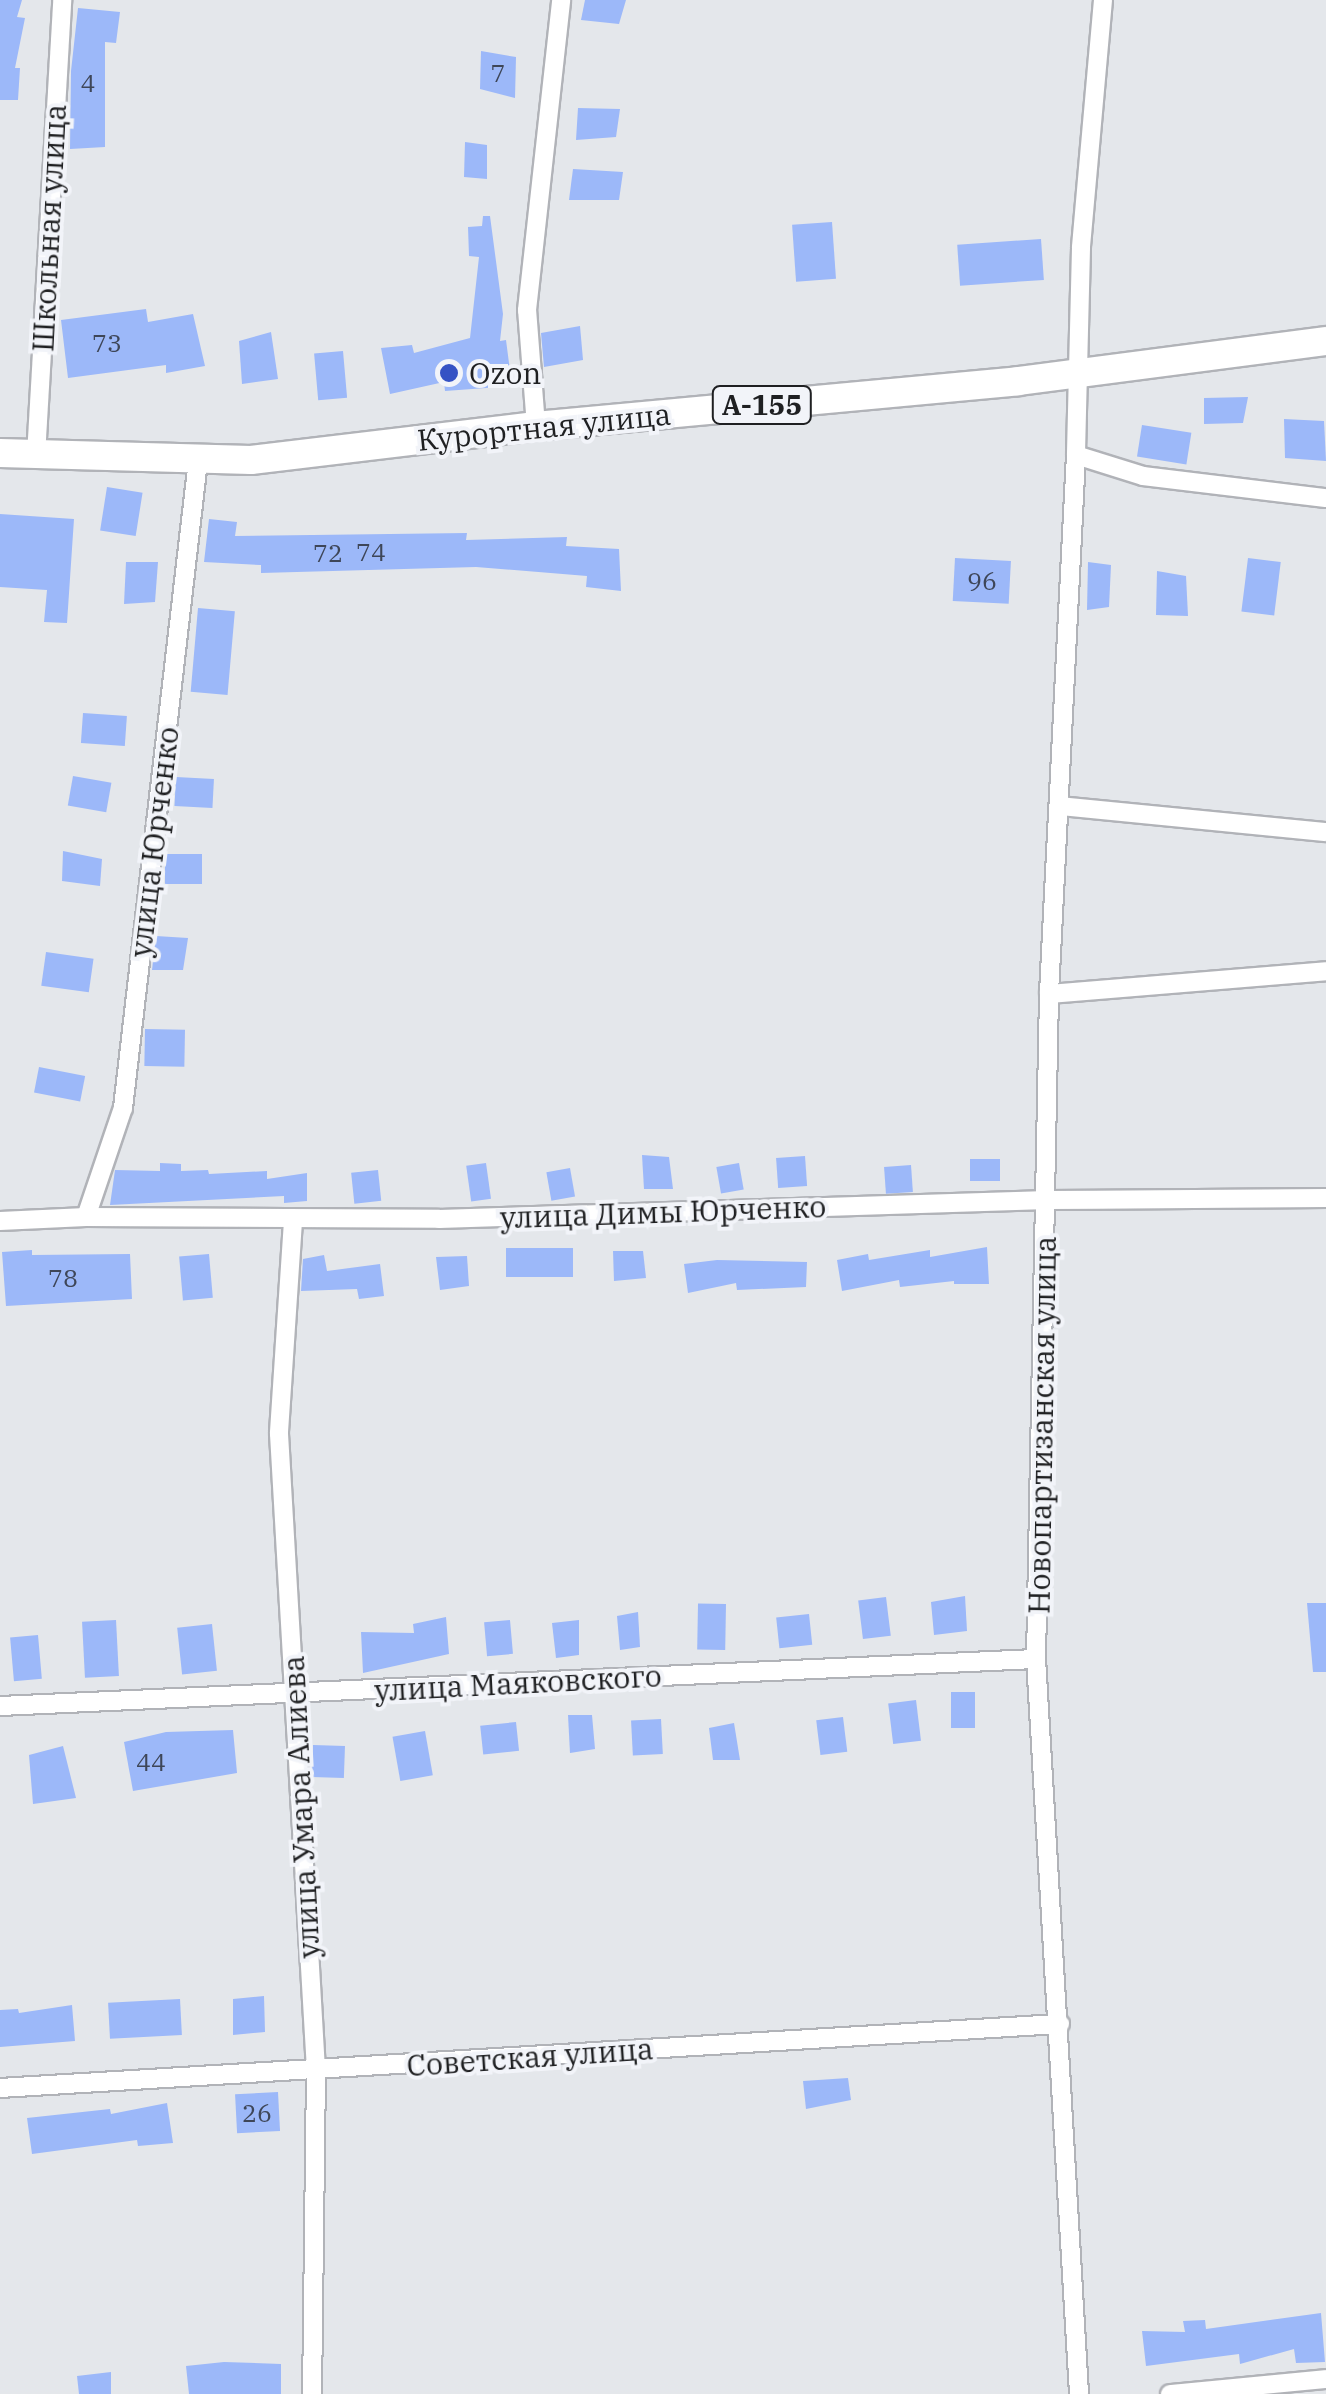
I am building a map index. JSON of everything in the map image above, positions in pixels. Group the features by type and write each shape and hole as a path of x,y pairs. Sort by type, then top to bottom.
{"main road":[{"name":"Курортная улица","path":"0,454 251,460 536,426 1018,381 1326,341"}],"street":[{"name":"Школьная улица","path":"36,456 62,0"},
{"path":"536,426 527,310 561,0"},
{"path":"1076,372 1081,248 1104,0"},
{"name":"Новопартизанская улица","path":"1076,372 1076,455 1048,994 1048,1200 1036,1659 1079,2394"},
{"path":"1076,455 1142,476 1326,498"},
{"name":"улица Юрченко","path":"86,1216 123,1108 198,461"},
{"path":"1060,806 1326,832"},
{"path":"1048,994 1326,972"},
{"name":"улица Димы Юрченко","path":"0,1221 86,1216 292,1221 1048,1200 1326,1198"},
{"name":"улица Умара Алиева","path":"292,1221 279,1434 316,2070 312,2394"},
{"name":"улица Маяковского","path":"0,1706 1036,1659"},
{"name":"Советская улица","path":"0,2088 1060,2024"},
{"path":"1170,2394 1326,2379"}],"building":[{"path":"0,0 22,0 17,17 25,18 15,68 20,68 18,100 0,100"},
{"path":"585,0 626,0 619,24 581,20"},
{"path":"78,8 120,12 116,43 105,42 105,147 70,149 71,71"},
{"path":"481,51 516,57 515,98 480,89"},
{"path":"578,108 620,109 616,137 576,140"},
{"path":"465,142 487,145 487,179 464,177"},
{"path":"573,169 623,172 619,200 569,200"},
{"path":"483,216 490,216 503,314 500,341 506,340 512,386 445,391 444,382 390,394 381,348 412,345 414,353 470,338 479,257 469,256 468,227 482,226"},
{"path":"832,222 836,279 796,282 792,225"},
{"path":"1041,239 1044,280 960,286 957,245"},
{"path":"146,309 148,322 193,314 205,366 166,373 166,365 68,378 61,320"},
{"path":"580,326 583,360 544,367 541,333"},
{"path":"271,332 278,379 242,384 239,341"},
{"path":"343,351 347,398 318,400 314,354"},
{"path":"1248,397 1243,423 1204,424 1204,398"},
{"path":"1284,419 1324,421 1326,461 1285,458"},
{"path":"1142,425 1191,433 1186,464 1137,457"},
{"path":"107,487 143,493 136,536 100,530"},
{"path":"0,514 74,519 67,623 44,622 47,590 0,587"},
{"path":"209,519 237,522 235,536 467,533 466,540 567,537 566,546 619,549 621,591 586,587 587,576 476,567 261,573 261,565 204,562"},
{"path":"955,558 1011,561 1009,604 953,601"},
{"path":"1248,558 1281,562 1274,616 1241,612"},
{"path":"126,562 158,562 155,602 124,604"},
{"path":"1088,562 1111,565 1109,607 1087,610"},
{"path":"1157,571 1186,576 1188,616 1156,615"},
{"path":"198,608 235,611 228,695 191,692"},
{"path":"83,713 127,716 125,746 81,743"},
{"path":"73,776 111,783 106,812 68,806"},
{"path":"176,777 214,779 212,808 174,806"},
{"path":"63,851 102,859 100,886 62,881"},
{"path":"165,854 202,854 202,884 165,884"},
{"path":"156,936 188,938 183,970 152,970"},
{"path":"46,952 94,959 89,992 41,986"},
{"path":"145,1029 185,1030 184,1067 144,1066"},
{"path":"39,1067 85,1076 80,1101 34,1093"},
{"path":"642,1155 669,1157 673,1189 644,1189"},
{"path":"805,1156 807,1186 778,1188 776,1158"},
{"path":"970,1159 1000,1159 1000,1181 970,1181"},
{"path":"160,1163 181,1164 181,1171 208,1170 209,1174 267,1171 267,1179 307,1173 307,1201 284,1203 284,1196 110,1205 115,1170 160,1171"},
{"path":"486,1163 491,1199 471,1201 466,1166"},
{"path":"739,1163 744,1190 721,1194 716,1167"},
{"path":"911,1165 913,1192 886,1194 884,1167"},
{"path":"570,1168 575,1197 551,1201 546,1172"},
{"path":"378,1170 381,1201 354,1204 351,1173"},
{"path":"987,1247 989,1284 954,1281 900,1287 899,1280 842,1291 837,1260 868,1254 869,1260 930,1250 930,1257"},
{"path":"506,1248 573,1248 573,1277 506,1277"},
{"path":"32,1250 32,1255 130,1254 132,1299 6,1306 2,1252"},
{"path":"613,1251 643,1251 646,1278 614,1281"},
{"path":"209,1254 213,1298 183,1300 179,1257"},
{"path":"324,1255 327,1271 380,1264 384,1296 359,1299 357,1289 301,1291 303,1259"},
{"path":"467,1256 469,1286 440,1290 436,1257"},
{"path":"717,1260 807,1262 806,1287 737,1290 736,1283 688,1293 684,1264"},
{"path":"965,1596 967,1631 934,1635 931,1602"},
{"path":"886,1597 891,1636 863,1639 858,1600"},
{"path":"1307,1603 1326,1603 1326,1672 1313,1672"},
{"path":"698,1604 726,1604 725,1650 697,1650"},
{"path":"638,1612 640,1647 620,1650 617,1616"},
{"path":"809,1614 812,1645 779,1648 776,1617"},
{"path":"446,1617 449,1654 363,1673 361,1632 414,1633 413,1624"},
{"path":"116,1620 119,1676 85,1678 82,1622"},
{"path":"510,1620 513,1654 487,1656 484,1622"},
{"path":"579,1620 579,1655 556,1658 552,1623"},
{"path":"212,1624 217,1671 182,1674 177,1628"},
{"path":"38,1635 42,1679 14,1681 10,1637"},
{"path":"951,1692 975,1692 975,1728 951,1728"},
{"path":"916,1700 921,1741 893,1744 888,1703"},
{"path":"568,1715 592,1715 595,1749 570,1753"},
{"path":"843,1717 847,1752 820,1755 816,1720"},
{"path":"661,1719 663,1754 633,1756 631,1721"},
{"path":"516,1722 519,1751 483,1755 480,1726"},
{"path":"734,1723 740,1760 713,1760 709,1728"},
{"path":"233,1730 237,1773 133,1791 124,1742 166,1732"},
{"path":"425,1731 433,1775 400,1781 393,1737"},
{"path":"313,1745 345,1746 344,1778 312,1777"},
{"path":"63,1746 76,1798 33,1804 29,1755"},
{"path":"264,1996 265,2032 233,2035 233,1999"},
{"path":"180,1999 182,2035 110,2039 108,2003"},
{"path":"72,2005 75,2041 0,2047 0,2010 18,2009 19,2013"},
{"path":"848,2078 851,2100 806,2109 803,2081"},
{"path":"278,2092 280,2131 237,2133 235,2094"},
{"path":"167,2103 173,2143 138,2146 137,2140 32,2154 27,2118 110,2109 111,2114"},
{"path":"1321,2313 1325,2362 1296,2363 1294,2349 1240,2364 1239,2354 1146,2366 1142,2331 1185,2332 1183,2321 1205,2320 1206,2329"},
{"path":"224,2362 281,2364 281,2394 189,2394 186,2366"},
{"path":"111,2372 111,2394 79,2394 77,2376"}],"place":[{"name":"Ozon","path":"449,373"}]}
